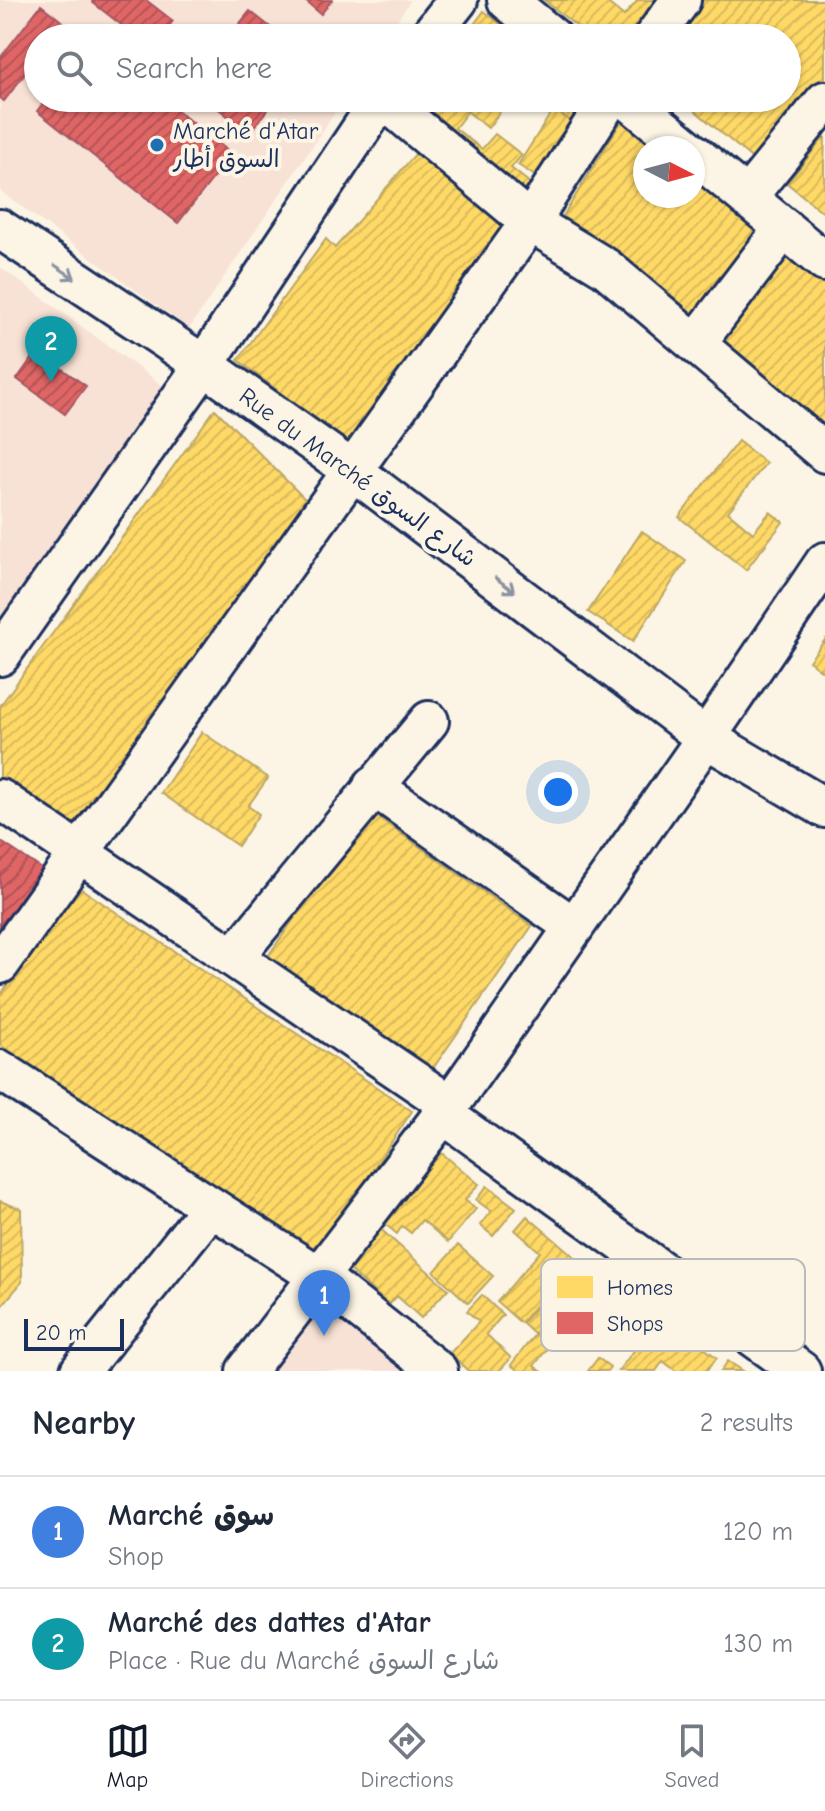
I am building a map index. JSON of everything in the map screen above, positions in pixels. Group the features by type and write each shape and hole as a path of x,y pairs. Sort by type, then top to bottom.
{"street":[{"path":"439,24 458,0"},
{"path":"507,0 536,24"},
{"path":"663,24 681,0"},
{"path":"747,197 825,101"},
{"path":"0,656 204,365 373,112"},
{"path":"399,112 530,222 606,268 825,453"},
{"path":"0,964 530,222 601,112"},
{"path":"643,112 672,136"},
{"path":"705,163 825,262"},
{"path":"697,342 784,228"},
{"name":"Rue du Marché شارع السوق","path":"0,229 204,365 352,470 706,738 825,808"},
{"path":"246,1371 446,1109 706,738 825,562"},
{"path":"234,957 429,721"},
{"path":"373,786 574,927"},
{"path":"0,799 234,957 649,1259"},
{"path":"0,1070 318,1276 438,1371"},
{"path":"80,1371 211,1207"},
{"path":"774,1351 801,1371"}],"shaded area":[{"name":"Marché d'Atar السوق أطار","path":"0,0 411,0 395,24 24,24 24,112 336,112 189,329 0,191"},
{"path":"0,267 169,390 0,638"},
{"path":"314,1301 404,1371 262,1371"}],"building: Homes":[{"path":"544,0 604,0 624,16 638,0 673,0 654,24 574,24"},
{"path":"694,0 825,0 825,85 761,166 697,112 801,112 801,24 671,24"},
{"path":"484,11 500,24 474,24"},
{"path":"406,112 467,112 455,128 474,143 461,160 404,115"},
{"path":"468,112 500,112 488,128"},
{"path":"552,112 579,126 543,181 518,165"},
{"path":"556,112 588,112 579,126"},
{"path":"627,112 641,112 668,136 633,136 633,208 705,208 705,169 770,227 698,327 560,221"},
{"path":"495,134 522,155 511,168 540,191 525,211 461,160 474,143 482,149"},
{"path":"825,136 824,171 825,214 787,183"},
{"path":"429,138 518,217 356,451 238,360 326,239 335,248"},
{"path":"791,250 825,276 825,429 716,344"},
{"path":"215,409 308,502 82,831 0,779 0,706"},
{"path":"738,441 766,463 728,512 753,533 770,512 783,522 746,570 679,517"},
{"path":"642,531 686,561 633,641 588,612"},
{"path":"825,640 825,673 809,661"},
{"path":"202,732 268,778 248,806 259,814 238,846 161,793"},
{"path":"369,811 532,926 429,1074 266,959"},
{"path":"74,884 412,1111 315,1257 0,1045 0,996"},
{"path":"438,1150 479,1184 465,1200 476,1209 448,1242 422,1220 411,1233 402,1226 397,1234 379,1219"},
{"path":"487,1186 516,1208 493,1236 480,1225 491,1211 476,1200"},
{"path":"0,1201 21,1209 22,1282 0,1308"},
{"path":"527,1216 576,1258 541,1259 541,1299 521,1323 497,1302 540,1252 515,1230"},
{"path":"376,1225 448,1289 421,1318 397,1296 389,1305 342,1263"},
{"path":"458,1245 493,1276 468,1303 434,1272"},
{"path":"482,1295 503,1315 486,1334 511,1358 499,1371 468,1371 450,1353 479,1322 467,1311"},
{"path":"541,1302 541,1326 534,1334 522,1323"},
{"path":"536,1333 541,1337 541,1351 545,1351 534,1366 541,1371 519,1371 511,1365"},
{"path":"634,1351 708,1351 717,1358 706,1371 676,1371 663,1361 656,1371 618,1371"},
{"path":"598,1358 610,1367 607,1371 588,1371"},
{"path":"728,1361 743,1371 721,1371"}],"building: Shops":[{"path":"146,0 173,21 171,24 120,24 92,2"},
{"path":"304,0 332,0 321,14"},
{"path":"41,5 64,23 63,24 26,24"},
{"path":"250,11 266,24 239,24"},
{"path":"24,27 24,75 4,101 0,98 0,58"},
{"path":"38,112 179,112 232,154 178,223"},
{"path":"223,112 266,112 249,133"},
{"path":"37,351 86,386 65,414 17,379"},
{"path":"0,841 42,869 0,934"}],"place":[{"name":"Marché d'Atar السوق أطار","path":"157,145"},
{"name":"Marché des dattes d'Atar","path":"51,382"},
{"name":"Marché سوق","path":"324,1336"}]}
